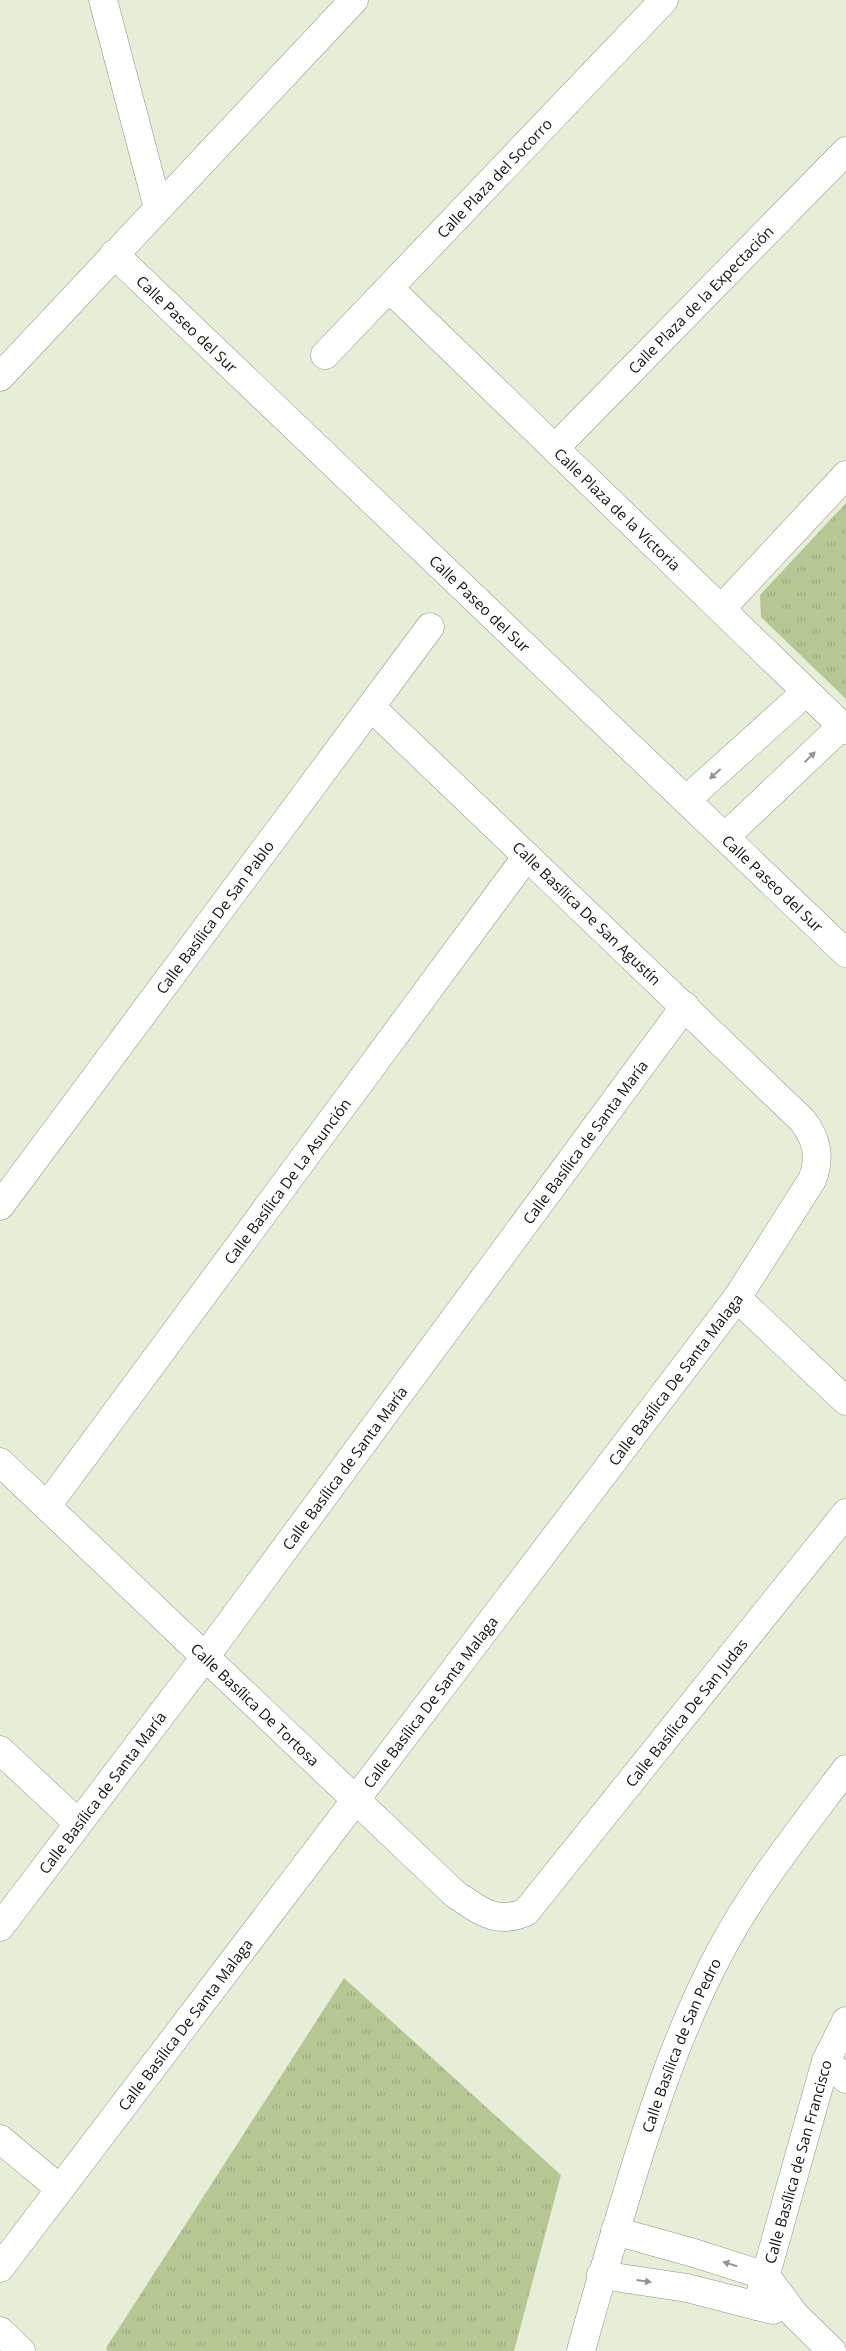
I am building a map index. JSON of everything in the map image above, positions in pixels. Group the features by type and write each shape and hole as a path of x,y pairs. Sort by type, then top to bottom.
{"street":[{"path":"102,0 158,208"},
{"path":"0,377 354,0"},
{"name":"Calle Plaza del Socorro","path":"324,355 664,0"},
{"name":"Calle Plaza de la Expectación","path":"555,448 846,151"},
{"name":"Calle Paseo del Sur","path":"114,254 846,953"},
{"name":"Calle Plaza de la Victoria","path":"389,288 844,728"},
{"path":"721,609 846,475"},
{"name":"Calle Basílica De San Pablo","path":"0,1206 430,627"},
{"path":"686,800 806,692"},
{"name":"Calle Basílica De San Agustín","path":"370,707 685,1006 802,1120"},
{"path":"725,837 844,728"},
{"name":"Calle Basílica De La Asunción","path":"47,1506 527,856"},
{"name":"Calle Basílica de Santa María","path":"0,1927 204,1657 685,1006"},
{"name":"Calle Basílica De Santa Malaga","path":"0,2268 737,1298 812,1180 817,1166 816,1144 812,1132 802,1120"},
{"path":"737,1298 846,1401"},
{"name":"Calle Basílica De Tortosa","path":"0,1462 455,1894 478,1909 510,1919 526,1912"},
{"name":"Calle Basílica De San Judas","path":"526,1912 846,1513"},
{"path":"0,1750 78,1824"},
{"name":"Calle Basílica de San Pedro","path":"581,2351 601,2275 660,2087 693,2006 720,1951 761,1883 846,1769"},
{"name":"Calle Basílica de San Francisco","path":"757,2306 826,2061 846,2021"},
{"path":"826,2061 846,2079"},
{"path":"0,2139 60,2189"},
{"path":"616,2230 766,2276 795,2315 832,2351"},
{"path":"601,2275 687,2288 795,2315"},
{"path":"0,2331 21,2351"}],"green space":[{"path":"846,503 846,699 761,617 760,595"},
{"path":"344,1978 561,2175 514,2351 108,2351 106,2348"}]}
